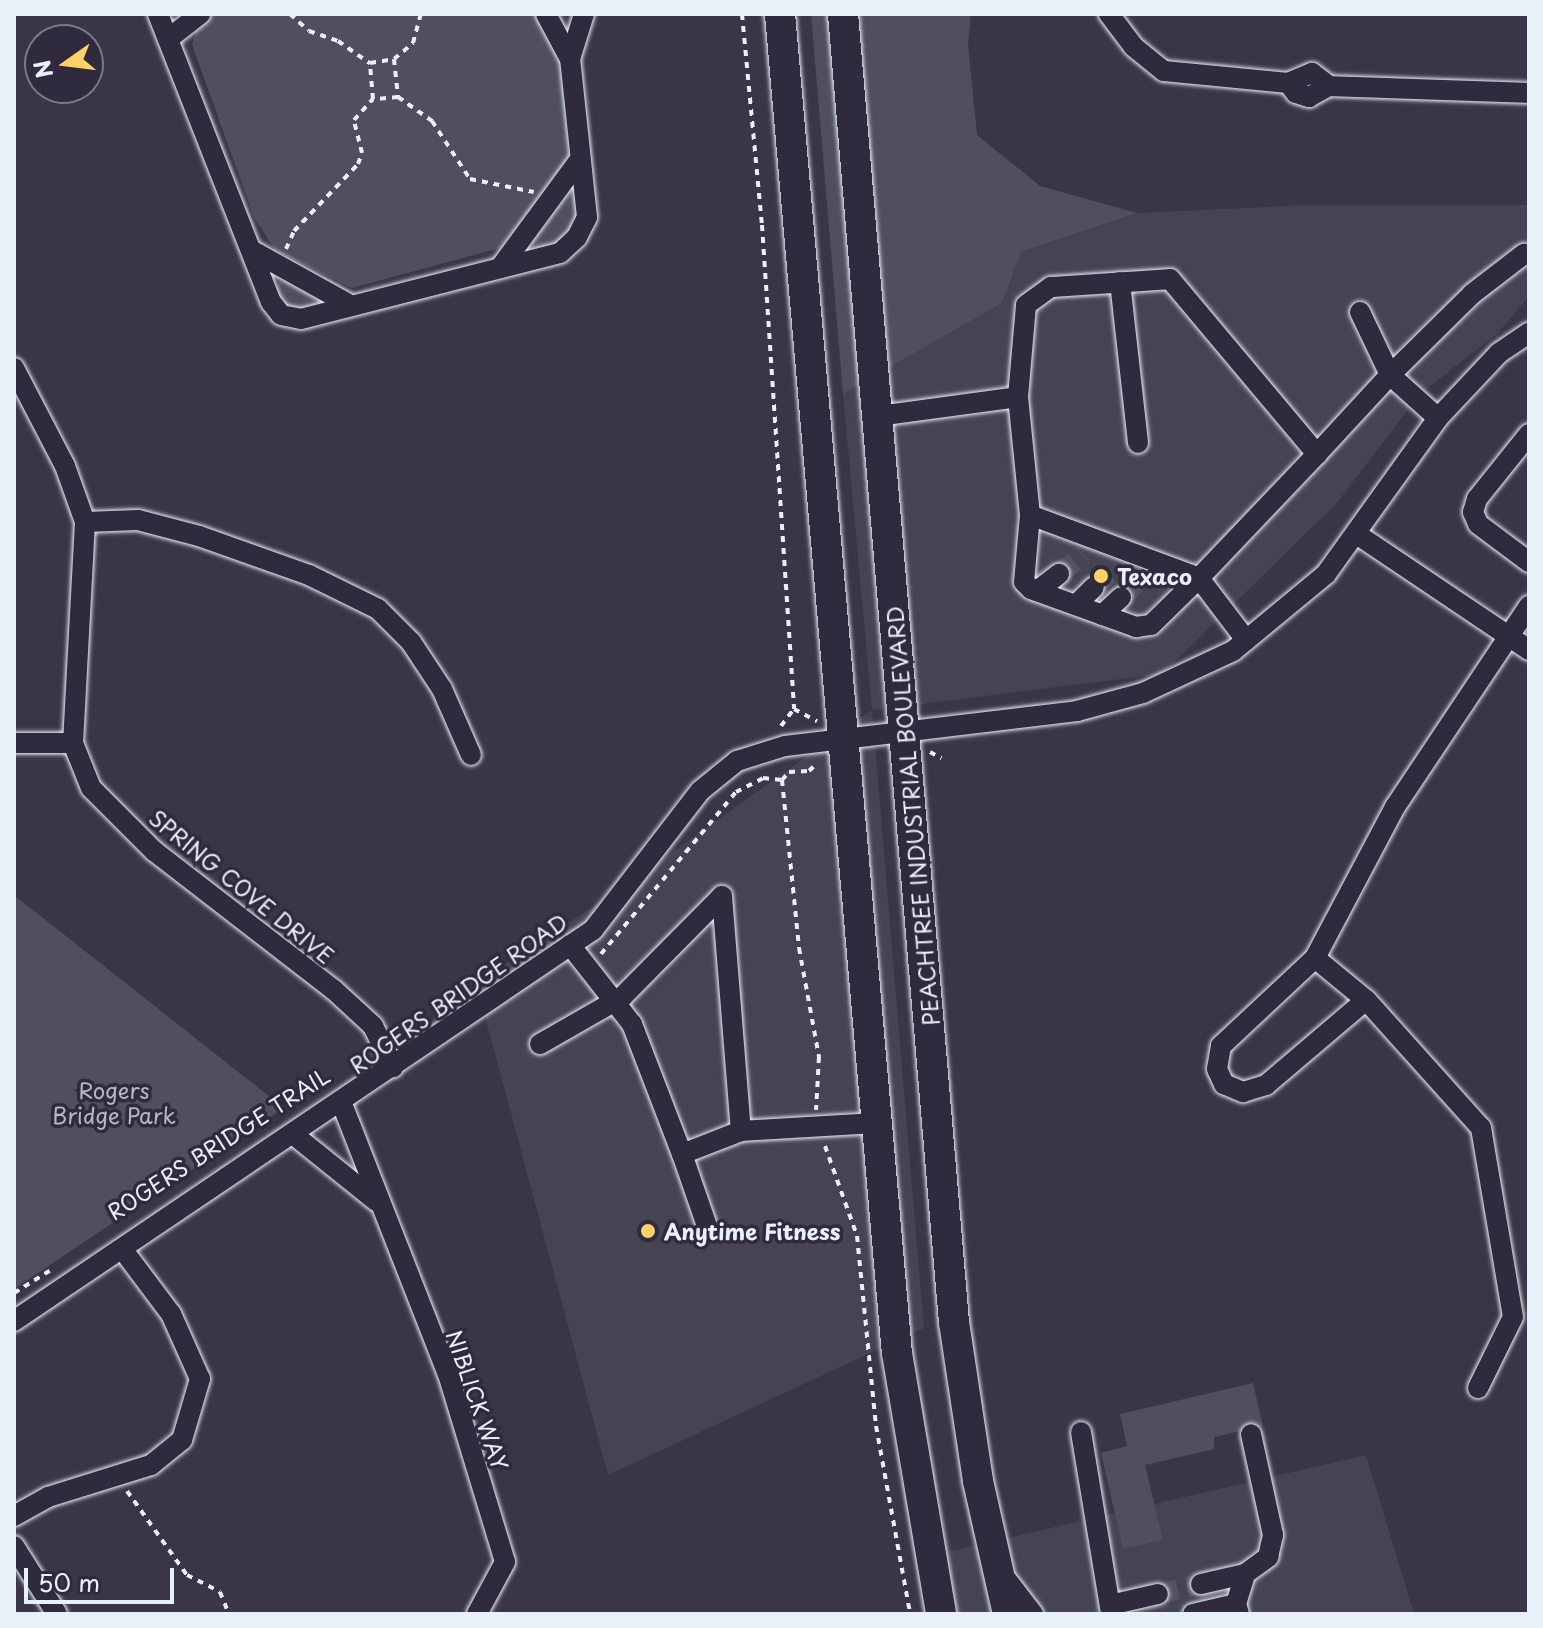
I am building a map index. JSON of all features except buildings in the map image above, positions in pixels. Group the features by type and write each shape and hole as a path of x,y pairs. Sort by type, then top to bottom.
{"highway":[{"path":"780,14 875,1123 905,1417 941,1614"},
{"name":"PEACHTREE INDUSTRIAL BOULEVARD","path":"843,14 954,1322 993,1547 1008,1614"}],"street":[{"path":"158,14 271,302 281,315 301,319 560,253 577,237 587,217 578,162 570,59 584,14"},
{"path":"168,39 200,14"},
{"path":"546,14 570,59"},
{"path":"1109,14 1134,47 1164,71 1288,83 1312,73 1329,86 1529,93"},
{"path":"500,268 578,162"},
{"path":"251,250 352,306"},
{"path":"1317,454 1170,279 1051,287 1026,305 1018,397 1030,515 1024,582 1037,591 1136,627 1151,625 1199,578 1317,454 1390,375 1472,294 1524,254"},
{"path":"1120,282 1138,443"},
{"path":"1360,312 1390,375 1438,418"},
{"name":"ROGERS BRIDGE ROAD","path":"14,1321 342,1104 593,930 700,791 737,761 785,746 1077,711 1143,693 1246,640 1326,574 1358,535 1438,418 1499,353 1529,333"},
{"name":"SPRING COVE DRIVE","path":"14,368 65,466 85,522 73,743 91,788 154,851 344,999 373,1026 393,1067"},
{"path":"878,416 1018,397"},
{"path":"1529,434 1477,499 1473,512 1486,531 1529,562"},
{"path":"1030,515 1101,542 1124,560 1151,570 1199,578 1246,640"},
{"path":"85,522 138,520 199,536 309,575 378,609 411,642 442,689 471,755"},
{"path":"1358,535 1529,650"},
{"path":"1083,555 1101,542"},
{"path":"1037,591 1059,574"},
{"path":"1076,605 1094,587"},
{"path":"1102,615 1121,597"},
{"path":"1366,1000 1266,1085 1243,1092 1224,1084 1217,1069 1221,1046 1315,958 1395,807 1529,606"},
{"path":"14,743 73,743"},
{"path":"540,1044 616,1000 722,896 741,1131"},
{"path":"570,945 632,1024 707,1226"},
{"path":"1315,958 1366,1000 1481,1128 1513,1317 1478,1388"},
{"name":"NIBLICK WAY","path":"342,1104 376,1201 448,1374 505,1562 477,1614"},
{"path":"682,1154 741,1131 875,1123"},
{"name":"NIBLICK WAY","path":"294,1135 376,1201"},
{"path":"14,1516 48,1497 151,1465 182,1440 200,1379 171,1314 123,1250"},
{"path":"1081,1432 1110,1610 1158,1594"},
{"path":"1201,1584 1245,1574 1268,1557 1273,1535 1251,1434"},
{"path":"14,1546 57,1614"},
{"path":"993,1547 1008,1582 1033,1614"},
{"path":"1193,1614 1238,1609 1245,1574"}],"path":[{"path":"290,14 309,31 338,41 370,63 394,59 413,43 421,14"},
{"path":"742,14 762,225 794,709 778,729"},
{"path":"394,59 398,97"},
{"path":"370,63 373,99"},
{"path":"278,266 294,231 358,164 362,153 354,120 373,99 398,97 432,121 470,179 529,189 549,201"},
{"path":"14,1293 65,1261"},
{"path":"121,1474 126,1490 187,1575 220,1592 229,1614"}],"shaded area":[{"path":"1307,205 1529,205 1529,296 1497,334 1420,394 1335,505 1162,674 872,710 843,394 1002,303 1021,252 1137,213"},
{"path":"872,710 924,1328 608,1475 476,983 619,890"},
{"path":"1366,1455 1414,1614 957,1614 947,1552"}],"green space":[{"path":"211,14 541,14 563,65 569,162 504,247 352,288 275,250 254,217 192,45 198,24"},
{"path":"811,14 971,14 968,45 977,135 1040,186 1137,213 1021,252 1002,303 843,394"},
{"path":"573,190 579,215 566,242 533,250 532,242 565,193"},
{"path":"282,276 327,301 325,305 296,311 281,302 275,290"},
{"name":"Rogers Bridge Park","path":"14,895 284,1108 14,1289"},
{"path":"1253,1383 1263,1426 1214,1437 1214,1449 1145,1465 1163,1540 1123,1549 1101,1453 1127,1446 1120,1414"}],"tunnel":[{"path":"1059,574 1083,555"},
{"path":"1094,587 1117,567"},
{"path":"1121,597 1143,577"},
{"path":"1158,1594 1201,1584"}],"place":[{"name":"Texaco","path":"1101,576"},
{"name":"Anytime Fitness","path":"648,1231"}]}
